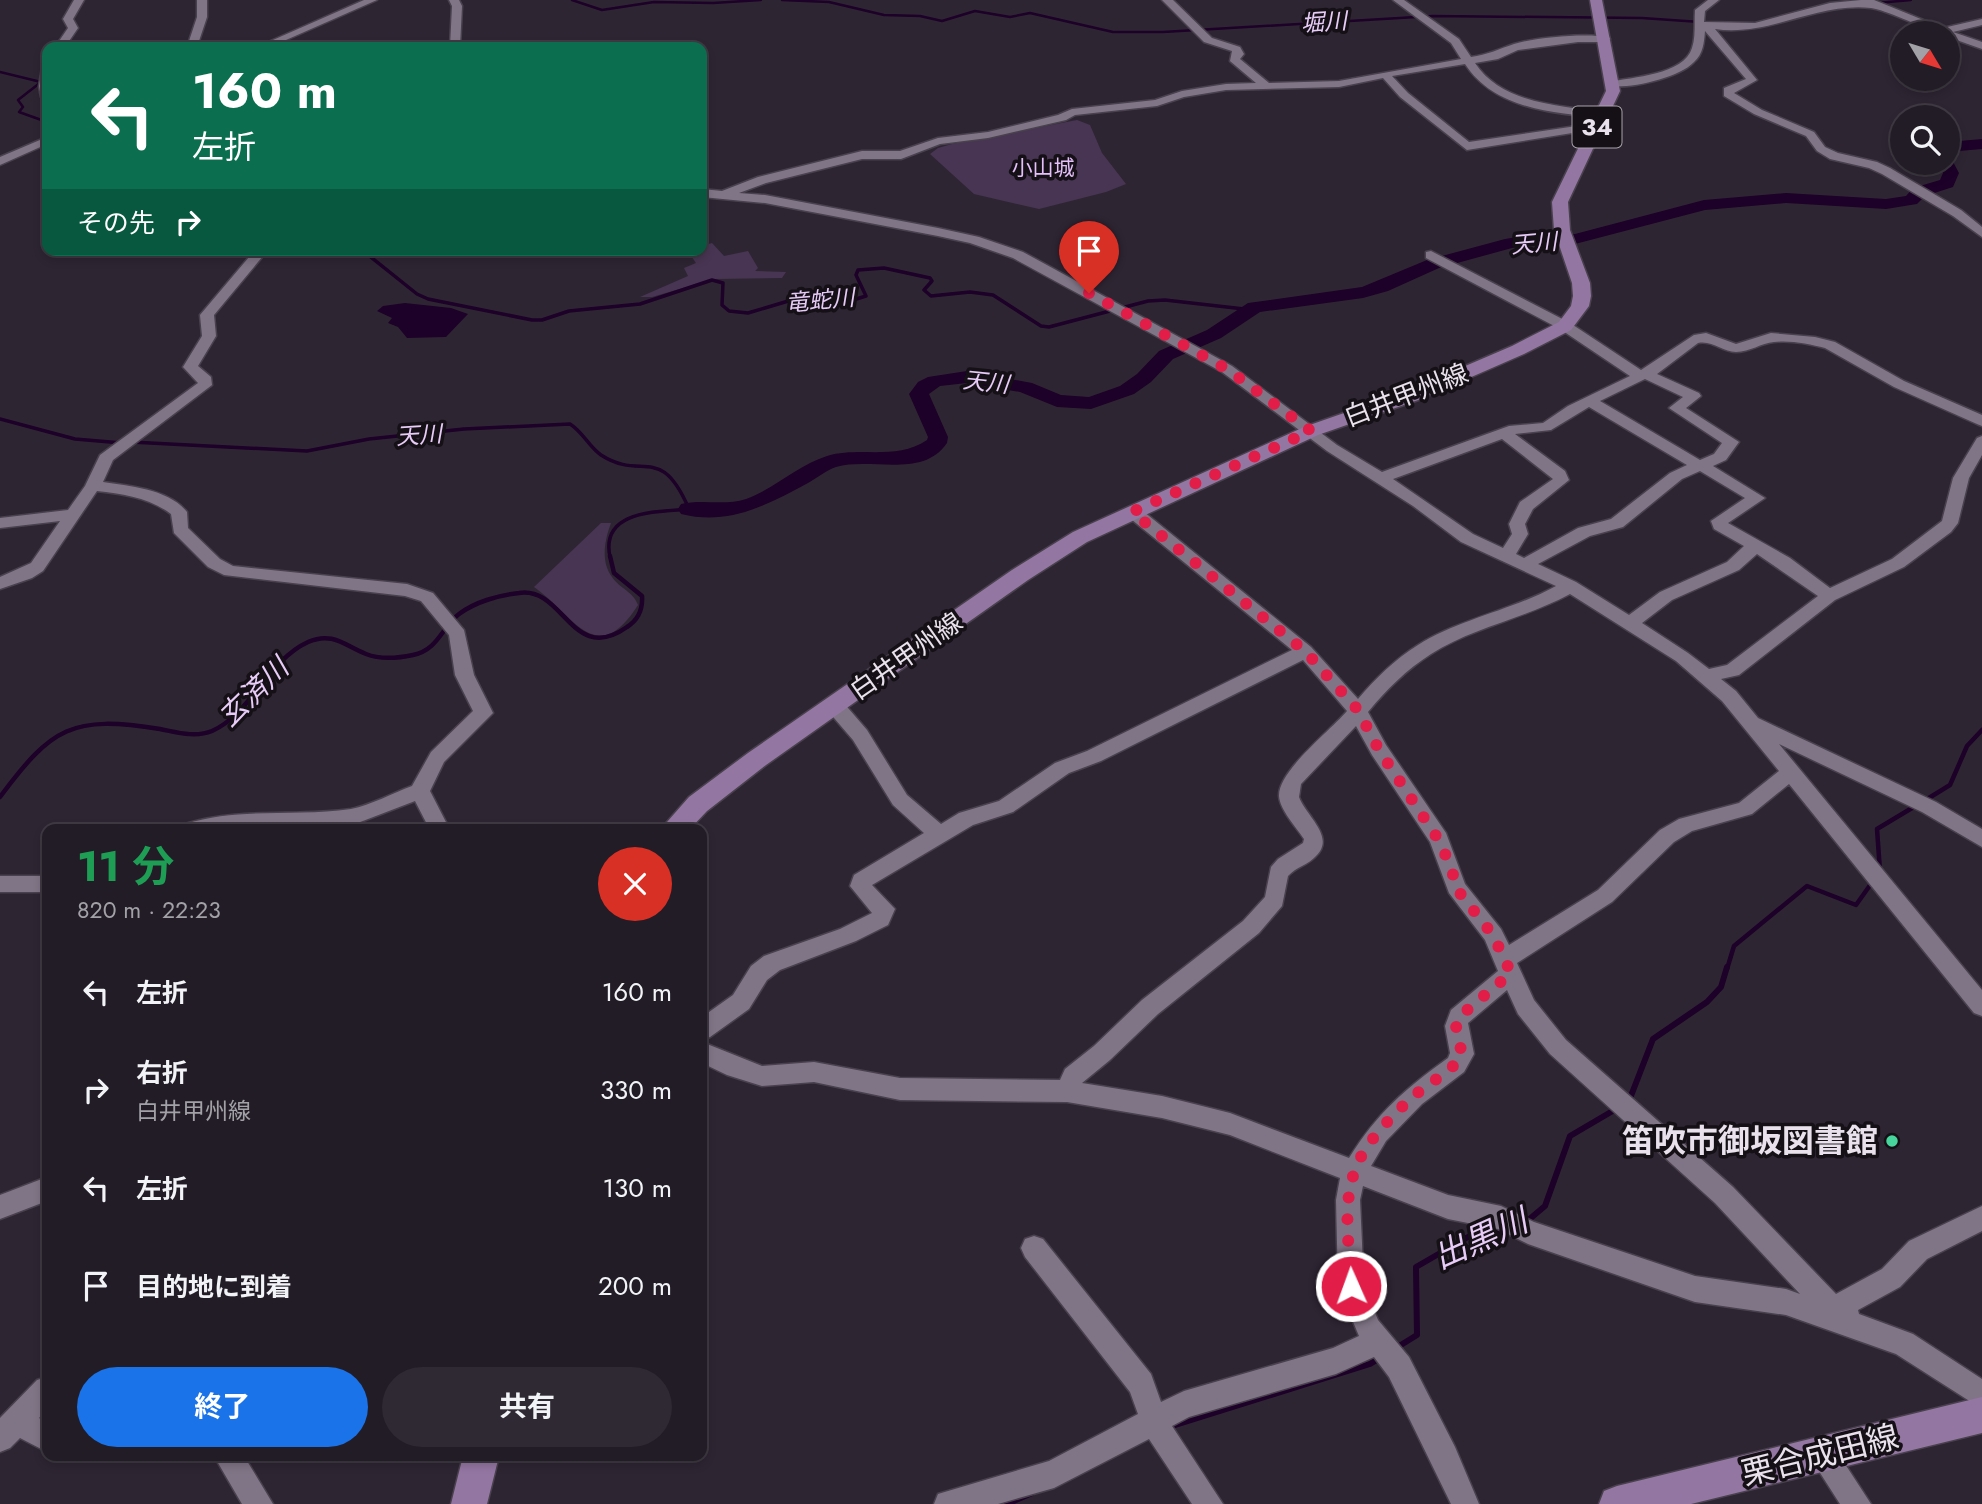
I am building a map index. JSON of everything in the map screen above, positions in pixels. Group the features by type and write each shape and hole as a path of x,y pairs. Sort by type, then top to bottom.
{"main road":[{"name":"34","path":"1565,326 1580,306 1581,283 1562,230 1560,202 1610,102 1613,84 1596,0"},
{"name":"白井甲州線","path":"679,824 722,784 1080,537 1311,431 1414,395 1518,350 1565,326"},
{"name":"栗合成田線","path":"1617,1504 1982,1415"},
{"path":"469,1504 480,1461"}],"street":[{"path":"63,42 73,28 68,19 79,0"},
{"path":"194,42 202,17 202,0"},
{"path":"274,42 373,0"},
{"path":"454,0 457,6 455,42"},
{"path":"1167,0 1208,40 1236,49 1239,54 1234,59 1266,86"},
{"path":"1398,0 1455,41 1478,76 1509,95 1559,111 1600,120"},
{"path":"1613,84 1671,71 1688,64 1695,53 1702,23 1700,10 1714,0"},
{"path":"1702,23 1726,29 1753,29 1830,6 1870,2 1918,21"},
{"path":"1960,27 1982,22"},
{"path":"1702,23 1724,43 1752,80 1728,90 1728,94 1758,112 1810,134 1821,149 1834,156 1873,165 1947,207 1982,233"},
{"path":"1960,38 1982,46"},
{"path":"723,194 762,180 862,155 901,155 938,141 1000,132 1062,118 1072,112 1157,103 1182,94 1226,87 1339,84 1494,57 1516,47 1578,39 1605,39"},
{"path":"1385,74 1404,94 1467,146 1600,120"},
{"path":"0,161 42,142"},
{"path":"707,193 765,199 974,240 1018,255 1178,341 1262,393 1311,431 1419,502 1466,538 1570,586 1631,623 1707,676 1753,723 1982,1006"},
{"path":"1431,255 1565,326 1643,375 1694,396 1676,408 1731,442 1720,457 1676,476 1617,523 1584,532 1525,564"},
{"path":"0,583 26,574 37,566 93,486 106,458 205,385 206,380 190,367 209,335 207,315 257,256"},
{"path":"1380,478 1452,454 1514,429 1546,426 1589,401 1643,375 1694,339 1706,337 1735,348 1750,346 1771,337 1830,345 1899,384 1982,421"},
{"path":"1589,401 1757,498 1718,520 1720,525 1784,562 1829,596"},
{"path":"1503,433 1559,474 1561,480 1526,506 1517,524 1520,534 1507,556"},
{"path":"1707,676 1733,670 1829,596 1898,563 1950,523 1961,478 1982,441"},
{"path":"93,486 117,489 171,504 179,512 180,529 215,563 230,571 407,590 427,597 458,634 458,657 469,689 484,713 441,751 425,776 420,791 437,824"},
{"path":"1132,512 1305,651 1358,710 1379,750 1438,839 1452,869 1455,887 1493,935 1523,1000 1537,1023 1558,1047 1724,1195 1846,1322"},
{"path":"0,523 71,515"},
{"path":"1631,623 1666,596 1733,566 1755,546"},
{"path":"1068,1091 1073,1076 1102,1053 1150,1007 1251,927 1275,900 1278,873 1313,846 1314,838 1289,797 1291,784 1298,772 1336,737 1387,677 1425,649 1541,602 1570,586"},
{"path":"707,1026 741,1002 759,973 772,963 848,935 880,919 884,909 860,886 860,881 966,819 1006,807 1062,768 1105,751 1305,651"},
{"path":"835,705 860,735 900,800 939,834"},
{"path":"1753,723 1921,803 1982,839"},
{"path":"1465,1504 1445,1457 1397,1365 1369,1329 1351,1286 1348,1200 1354,1171 1378,1133 1414,1096 1456,1065 1462,1055 1456,1026 1459,1017 1508,966 1605,896 1667,836 1686,825 1745,809 1791,771"},
{"path":"216,824 228,821 290,821 355,816 420,791"},
{"path":"0,884 42,884"},
{"path":"707,1054 735,1068 762,1076 814,1072 900,1089 1068,1091 1162,1107 1230,1124 1448,1207 1503,1219 1528,1232 1695,1289 1786,1302 1846,1322 1904,1343 1982,1395"},
{"path":"0,1207 42,1191"},
{"path":"1846,1322 1845,1303 1891,1278 1918,1250 1937,1238 1982,1218"},
{"path":"1034,1248 1140,1384 1160,1430 1209,1504"},
{"path":"948,1504 1054,1474 1160,1430 1184,1405 1336,1361 1378,1341"},
{"path":"8,1429 42,1395"},
{"path":"8,1429 42,1436"},
{"path":"1822,1454 1857,1504"},
{"path":"231,1461 259,1504"}],"green space":[{"name":"小山城","path":"1077,120 1090,125 1102,153 1126,184 1106,192 1039,209 974,194 930,154 938,148 952,144"},
{"path":"712,243 724,256 748,251 758,268 755,271 786,272 782,278 714,279 652,297 640,297 688,276 684,268 696,263 691,256 707,256 707,244"},
{"path":"601,523 611,523 605,550 608,571 615,581 633,596 638,605 623,624 610,634 597,635 585,631 573,622 534,587"}],"shaded area":[{"path":"405,303 451,308 468,314 446,337 407,338 398,327 388,323 392,318 377,311 383,306"}],"waterway":[{"name":"堀川","path":"572,0 602,10 654,2 713,3 761,0"},
{"name":"堀川","path":"782,0 829,2 884,15 920,16 942,21 975,11 1010,17 1030,13 1113,32 1163,32 1433,16 1642,18 1700,22"},
{"name":"堀川","path":"1877,3 1911,0"},
{"name":"竜蛇川","path":"0,72 41,82 18,100 23,107 19,112 42,120"},
{"name":"天川","path":"1960,146 1982,144"},
{"name":"天川","path":"689,509 729,509 753,504 832,461 918,456 937,443 938,437 919,394 925,386 935,381 967,377 1025,387 1057,401 1091,403 1127,390 1144,378 1166,355 1214,334 1255,307 1363,292 1382,287 1433,264 1511,243 1540,238 1575,239 1704,205 1786,198 1886,204 1911,200 1919,192 1947,183 1950,175"},
{"name":"竜蛇川","path":"370,256 417,294 428,299 532,320 542,320 569,311 640,304 712,280 723,283 722,305 729,311 748,313 795,299 850,301 866,296 856,275 858,270 884,268 930,278 932,281 924,290 931,296 970,292 993,295 1041,326 1049,327 1148,301 1165,300 1253,310"},
{"name":"天川","path":"0,419 75,439 122,443"},
{"name":"天川","path":"131,442 307,451 369,439 464,429 570,424 601,455 628,465 650,467 669,476 689,509 647,513 622,522 614,530 609,542 610,557"},
{"name":"玄済川","path":"0,797 18,773 50,741 84,726 130,725 192,734 212,731 238,712 281,661 308,642 317,639 332,639 378,657 413,655 428,648 453,619 465,610 503,595 519,593 534,594 547,601 581,632 593,637 608,636 634,621 641,610 642,601 642,596 614,573 610,556"},
{"name":"出黒川","path":"1924,801 1950,785 1967,746 1982,730"},
{"name":"出黒川","path":"1880,871 1877,829 1917,805"},
{"name":"出黒川","path":"1727,969 1734,946 1807,886 1856,905 1873,881"},
{"name":"出黒川","path":"1629,1101 1653,1039 1707,1002 1721,987 1727,967"},
{"name":"出黒川","path":"1526,1222 1545,1206 1570,1136 1616,1109"},
{"name":"出黒川","path":"1396,1348 1417,1335 1416,1267 1468,1237 1505,1230"},
{"name":"出黒川","path":"1169,1427 1370,1364 1380,1358"},
{"name":"出黒川","path":"1007,1504 1032,1493"}],"place":[{"name":"笛吹市御坂図書館","path":"1892,1141"}],"route":[{"path":"1089,293 1227,369 1311,431 1132,512 1305,651 1358,710 1379,750 1438,839 1452,869 1455,887 1493,935 1511,973 1459,1017 1456,1026 1462,1055 1456,1065 1414,1096 1378,1133 1354,1171 1348,1200 1351,1286"}]}
